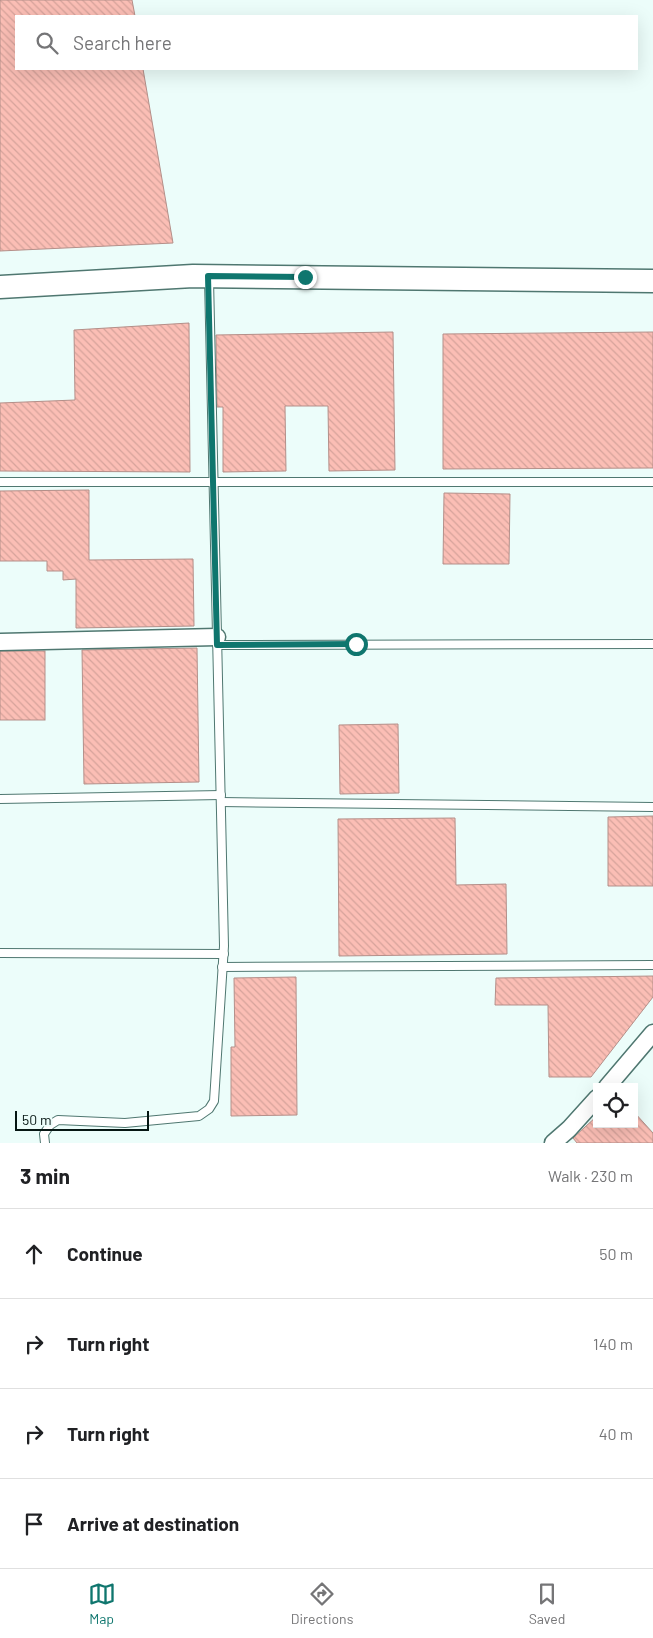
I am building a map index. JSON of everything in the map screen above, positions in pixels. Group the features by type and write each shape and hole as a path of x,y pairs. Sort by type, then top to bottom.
{"main road":[{"path":"0,287 208,276 653,281"}],"street":[{"path":"0,642 217,641"},
{"path":"610,1083 653,1032"},
{"path":"552,1143 569,1129 593,1102"}],"lane":[{"path":"45,1143 44,1134 50,1125 58,1120 126,1123 199,1116 209,1110 214,1101 224,954 208,276"},
{"path":"0,482 214,484 653,482"},
{"path":"217,641 653,644"},
{"path":"0,799 221,798 653,807"},
{"path":"0,953 224,954"},
{"path":"222,967 653,965"}],"building":[{"path":"0,0 132,0 135,15 15,15 15,70 143,70 173,243 0,251"},
{"path":"189,323 190,472 0,471 0,403 75,400 74,330"},
{"path":"393,332 395,470 329,471 328,406 285,406 286,471 223,472 223,407 217,407 216,335"},
{"path":"653,332 653,468 443,469 443,334"},
{"path":"89,490 89,560 193,559 194,626 76,628 76,579 63,580 63,571 47,571 47,561 0,561 0,491"},
{"path":"444,493 510,494 509,564 443,564"},
{"path":"197,648 199,782 84,784 82,650"},
{"path":"0,651 45,651 45,720 0,720"},
{"path":"398,724 399,793 340,794 339,725"},
{"path":"653,816 653,886 608,886 608,817"},
{"path":"455,818 456,885 506,884 507,954 339,956 338,819"},
{"path":"653,976 653,997 591,1077 549,1077 548,1005 495,1005 496,978"},
{"path":"296,977 297,1115 231,1116 231,1047 235,1047 234,978"},
{"path":"638,1116 653,1133 653,1143 577,1143 573,1138 593,1120 593,1128 638,1128"}],"route":[{"path":"305,277 208,276 217,645 356,644"}]}
